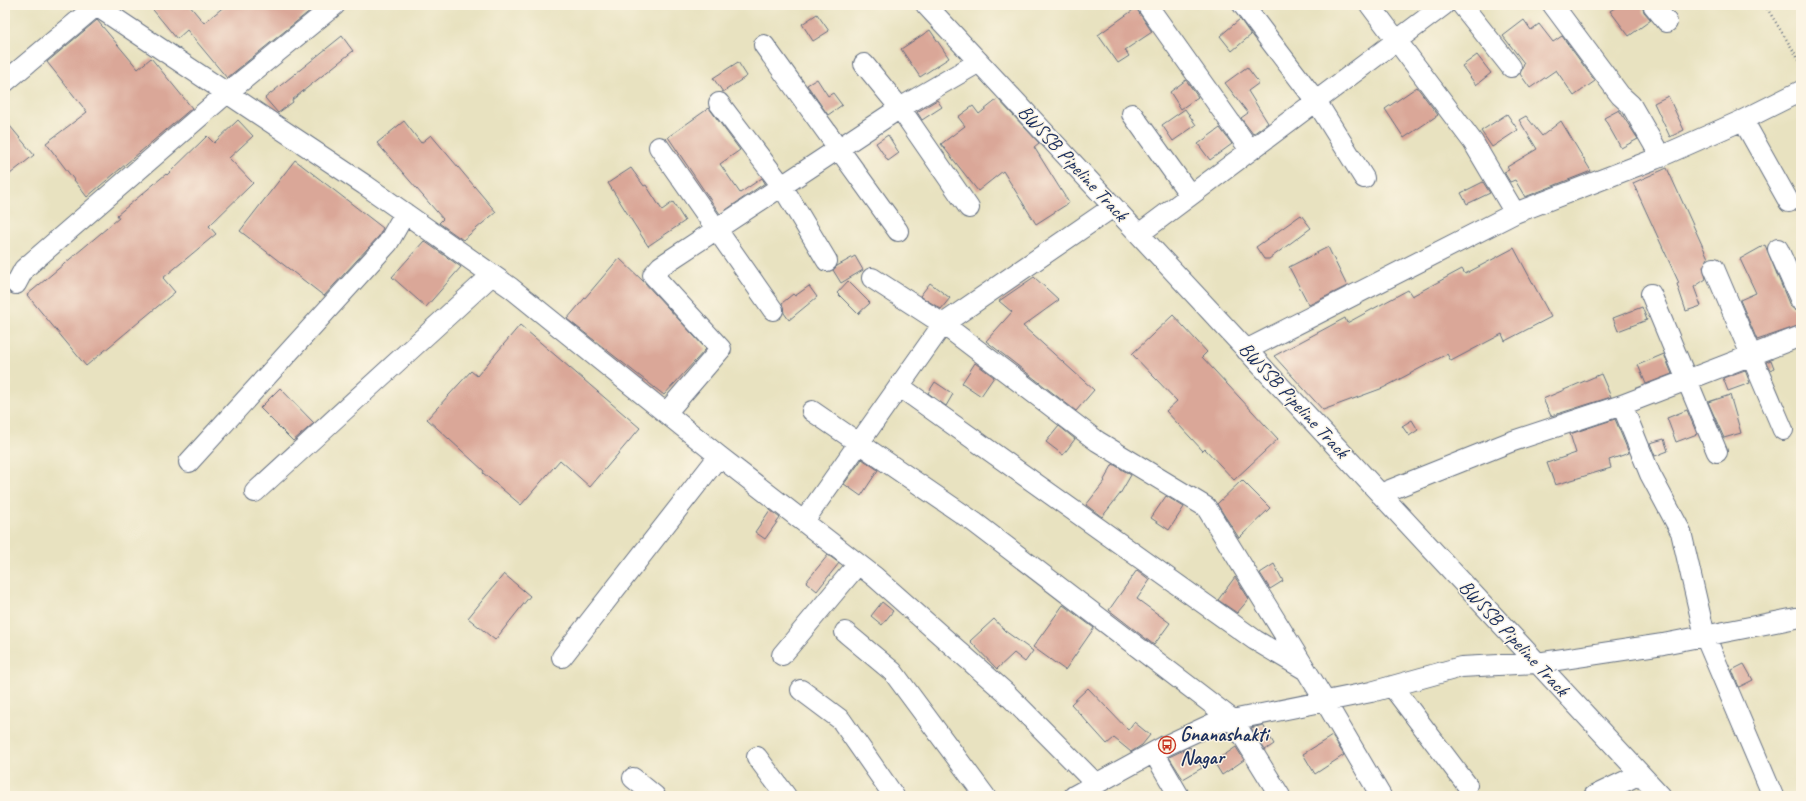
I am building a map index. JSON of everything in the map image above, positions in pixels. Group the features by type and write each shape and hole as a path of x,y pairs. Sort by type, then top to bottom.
{"street":[{"path":"5,82 96,5 406,213 492,275 719,456 858,564 1006,693 1096,784"},
{"path":"16,284 24,269 227,92 335,5"},
{"name":"BWSSB Pipeline Track","path":"926,5 1661,796"},
{"path":"1147,5 1250,150"},
{"path":"1243,5 1316,101 1364,178"},
{"path":"1370,5 1398,40 1473,142 1515,214"},
{"path":"1139,234 1444,5"},
{"path":"1462,5 1511,67"},
{"path":"1553,5 1620,95 1631,105 1661,157"},
{"path":"1652,5 1667,22"},
{"path":"764,45 898,230"},
{"path":"666,413 721,349 653,275 661,266 900,108 979,62"},
{"path":"864,64 900,108 969,208"},
{"path":"1246,350 1515,214 1661,157 1743,120 1801,91"},
{"path":"719,103 782,186 826,261"},
{"path":"1132,114 1190,195"},
{"path":"1743,120 1789,202"},
{"path":"659,147 773,310"},
{"path":"804,521 860,444 943,324 1113,207"},
{"path":"189,462 388,243 406,213"},
{"path":"1778,249 1801,301"},
{"path":"1714,268 1783,430"},
{"path":"255,492 492,275"},
{"path":"872,278 943,324 1097,441 1206,507 1326,702 1380,796"},
{"path":"1651,294 1716,452"},
{"path":"1380,494 1510,442 1622,405 1801,336"},
{"path":"899,386 1249,636 1306,670"},
{"path":"1622,405 1650,474 1681,532 1705,636 1773,796"},
{"path":"812,411 974,522 1233,720 1280,796"},
{"path":"562,657 719,456"},
{"path":"782,655 858,564"},
{"path":"1074,796 1212,724 1326,702 1461,667 1537,663 1705,636 1801,617"},
{"path":"845,632 893,672 985,796"},
{"path":"1392,686 1466,785"},
{"path":"801,690 841,720 894,796"},
{"path":"1154,753 1179,796"},
{"path":"757,757 786,796"},
{"path":"1594,796 1640,774"},
{"path":"633,778 655,796"}],"path":[{"path":"1765,5 1801,63"}],"building":[{"path":"149,5 189,5 204,23 226,5 317,5 227,78 187,30 177,39"},
{"path":"1619,5 1642,5 1644,12 1651,20 1629,36 1610,11"},
{"path":"1136,8 1152,32 1125,50 1129,56 1118,63 1098,35"},
{"path":"817,14 829,31 813,41 802,24"},
{"path":"1240,19 1251,35 1232,51 1220,36"},
{"path":"97,20 138,69 151,58 192,108 87,197 46,143 87,112 47,62"},
{"path":"1524,20 1531,30 1539,24 1553,42 1562,36 1595,81 1574,96 1556,70 1530,88 1520,74 1524,63 1503,36"},
{"path":"930,30 949,58 920,77 901,49"},
{"path":"342,36 353,51 278,113 265,98"},
{"path":"1477,55 1491,73 1476,85 1462,66"},
{"path":"738,62 747,76 723,92 713,78"},
{"path":"1247,67 1259,83 1248,91 1268,123 1253,134 1241,118 1248,113 1225,83"},
{"path":"817,79 828,96 833,93 842,105 828,115 807,85"},
{"path":"1186,80 1198,97 1181,109 1170,92"},
{"path":"1417,87 1438,115 1404,138 1385,109"},
{"path":"1668,96 1684,130 1670,137 1654,103"},
{"path":"998,99 1039,143 1034,147 1069,203 1036,224 1003,171 978,191 941,144 965,126 958,117 973,106 979,114"},
{"path":"937,100 942,107 922,120 917,112"},
{"path":"709,108 740,150 720,164 740,193 762,178 765,183 720,214 668,137"},
{"path":"1185,109 1196,125 1173,141 1162,125"},
{"path":"1619,110 1638,139 1621,148 1604,118"},
{"path":"1507,114 1518,130 1492,147 1481,131"},
{"path":"1526,116 1542,136 1561,121 1591,171 1525,197 1515,180 1510,182 1504,172 1509,170 1507,167 1537,149 1519,120"},
{"path":"5,120 34,155 5,178"},
{"path":"238,120 253,136 229,158 253,183 209,226 216,234 163,278 175,292 86,366 27,295 119,218 117,215 166,174 167,175 207,136 214,143"},
{"path":"404,121 421,143 431,135 496,212 463,240 439,223 443,219 377,143"},
{"path":"1220,128 1232,144 1210,160 1198,144"},
{"path":"888,135 899,153 888,161 876,143"},
{"path":"295,160 383,228 379,236 324,296 240,231"},
{"path":"631,168 644,186 646,185 662,210 673,202 685,221 648,246 608,183"},
{"path":"1667,168 1708,258 1703,267 1706,279 1694,287 1701,306 1686,311 1677,284 1679,283 1633,183"},
{"path":"1483,182 1490,193 1467,204 1461,193"},
{"path":"1301,215 1311,228 1269,259 1264,259 1256,247"},
{"path":"424,241 461,267 426,307 392,277"},
{"path":"1765,245 1790,306 1801,312 1801,325 1757,340 1740,300 1756,293 1740,259"},
{"path":"1328,247 1347,286 1309,305 1289,267"},
{"path":"1514,248 1551,317 1505,341 1502,334 1451,361 1447,354 1383,388 1323,410 1274,356 1345,318 1347,323 1408,290 1412,296 1462,269 1465,274"},
{"path":"855,256 863,270 841,283 833,270 837,266"},
{"path":"619,258 643,281 706,349 664,395 567,319"},
{"path":"1034,277 1059,300 1023,326 1094,390 1076,411 986,341 1012,312 999,301"},
{"path":"848,281 870,303 858,314 837,293"},
{"path":"930,283 950,298 941,309 920,296"},
{"path":"809,286 817,297 789,320 784,313 782,303 793,294 795,296"},
{"path":"1642,307 1647,320 1618,331 1613,318"},
{"path":"1173,315 1207,352 1202,357 1278,439 1234,480 1205,449 1203,451 1166,411 1177,401 1132,354"},
{"path":"520,325 640,428 590,487 560,460 521,505 483,473 484,471 427,419 471,371 477,376"},
{"path":"1664,354 1672,374 1646,384 1638,365"},
{"path":"1771,360 1774,368 1770,370 1766,362"},
{"path":"975,363 994,377 981,396 962,383"},
{"path":"1745,370 1750,383 1728,391 1723,378"},
{"path":"1601,374 1611,397 1551,416 1543,399"},
{"path":"935,382 953,394 946,406 928,393"},
{"path":"280,388 314,423 293,441 260,408"},
{"path":"1730,395 1741,433 1724,438 1708,402"},
{"path":"1687,410 1697,434 1676,442 1667,418"},
{"path":"1615,419 1629,453 1609,460 1611,468 1555,485 1547,463 1576,453 1570,434"},
{"path":"1412,420 1418,430 1409,436 1402,426"},
{"path":"1059,426 1075,439 1063,455 1046,442"},
{"path":"1664,439 1668,451 1655,456 1650,443"},
{"path":"862,459 878,470 861,496 844,484"},
{"path":"1113,464 1131,475 1120,494 1102,517 1086,505 1105,481 1104,480"},
{"path":"1242,480 1270,508 1239,538 1217,504"},
{"path":"1166,496 1184,507 1169,530 1151,518"},
{"path":"770,510 780,518 765,539 755,532"},
{"path":"828,555 839,563 817,591 806,582"},
{"path":"1274,564 1283,581 1270,589 1260,573"},
{"path":"1137,570 1150,580 1137,599 1170,623 1154,645 1109,610"},
{"path":"504,574 530,596 495,640 468,618"},
{"path":"1235,577 1249,599 1237,613 1218,600"},
{"path":"882,602 893,611 882,625 871,616"},
{"path":"1063,605 1094,628 1065,670 1033,647"},
{"path":"994,619 1005,631 1033,651 1025,662 1014,653 997,669 970,641"},
{"path":"1744,664 1753,680 1739,687 1732,670"},
{"path":"1088,688 1128,730 1134,722 1150,735 1142,745 1131,752 1114,738 1107,744 1071,704"},
{"path":"1263,725 1274,744 1265,750 1251,728"},
{"path":"1332,736 1344,755 1315,774 1303,754"},
{"path":"1190,747 1202,768 1183,779 1169,757"},
{"path":"1236,747 1244,760 1222,775 1214,762"}],"place":[{"name":"Gnanashakti Nagar","path":"1167,745"}]}
